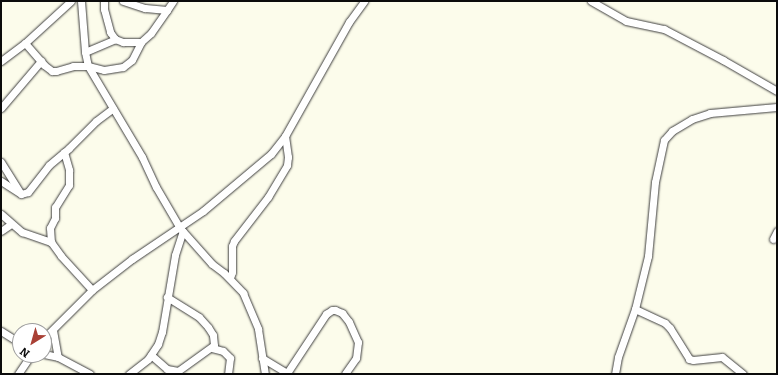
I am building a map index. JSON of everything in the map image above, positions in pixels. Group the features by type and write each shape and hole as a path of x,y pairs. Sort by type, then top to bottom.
{"street":[{"path":"1,61 25,43 71,1"},
{"path":"81,1 85,52 88,66 142,157 156,187 182,230 212,264 230,278 243,293 255,322 264,374"},
{"path":"104,1 107,23 115,39 123,42 141,42"},
{"path":"123,1 145,8 167,10"},
{"path":"25,43 41,61 52,70 74,66 88,66 104,70 123,67 132,60 141,42 151,33 173,1"},
{"path":"58,357 53,330 92,290 132,259 182,230 271,154 285,136 349,22 364,1"},
{"path":"591,1 604,5 626,21 664,30 723,60 777,91"},
{"path":"85,52 115,39"},
{"path":"1,108 41,61"},
{"path":"615,374 618,357 635,309 648,256 654,182 664,140 672,131 692,119 710,113 777,107"},
{"path":"1,181 21,194 28,192 49,165 96,121 113,108"},
{"path":"230,278 232,272 232,246 234,241 268,198 287,165 288,157 285,136"},
{"path":"64,152 69,170 69,185 55,207 55,218 50,228 51,242 61,256 92,290"},
{"path":"1,162 21,194"},
{"path":"1,214 22,232 51,242"},
{"path":"1,231 11,224"},
{"path":"129,374 151,356 162,332 175,255 182,230"},
{"path":"773,239 777,231"},
{"path":"151,356 167,369 178,371 212,348 214,343 208,327 191,310 167,297"},
{"path":"635,309 665,323 670,328 689,359 693,360 722,357 743,374"},
{"path":"262,358 288,374 326,314 332,310 342,313 352,328 358,342 356,358 344,374"},
{"path":"1,331 12,338"},
{"path":"212,348 223,351 230,358 228,374"},
{"path":"52,356 58,357 90,374"},
{"path":"18,374 26,363"}]}
